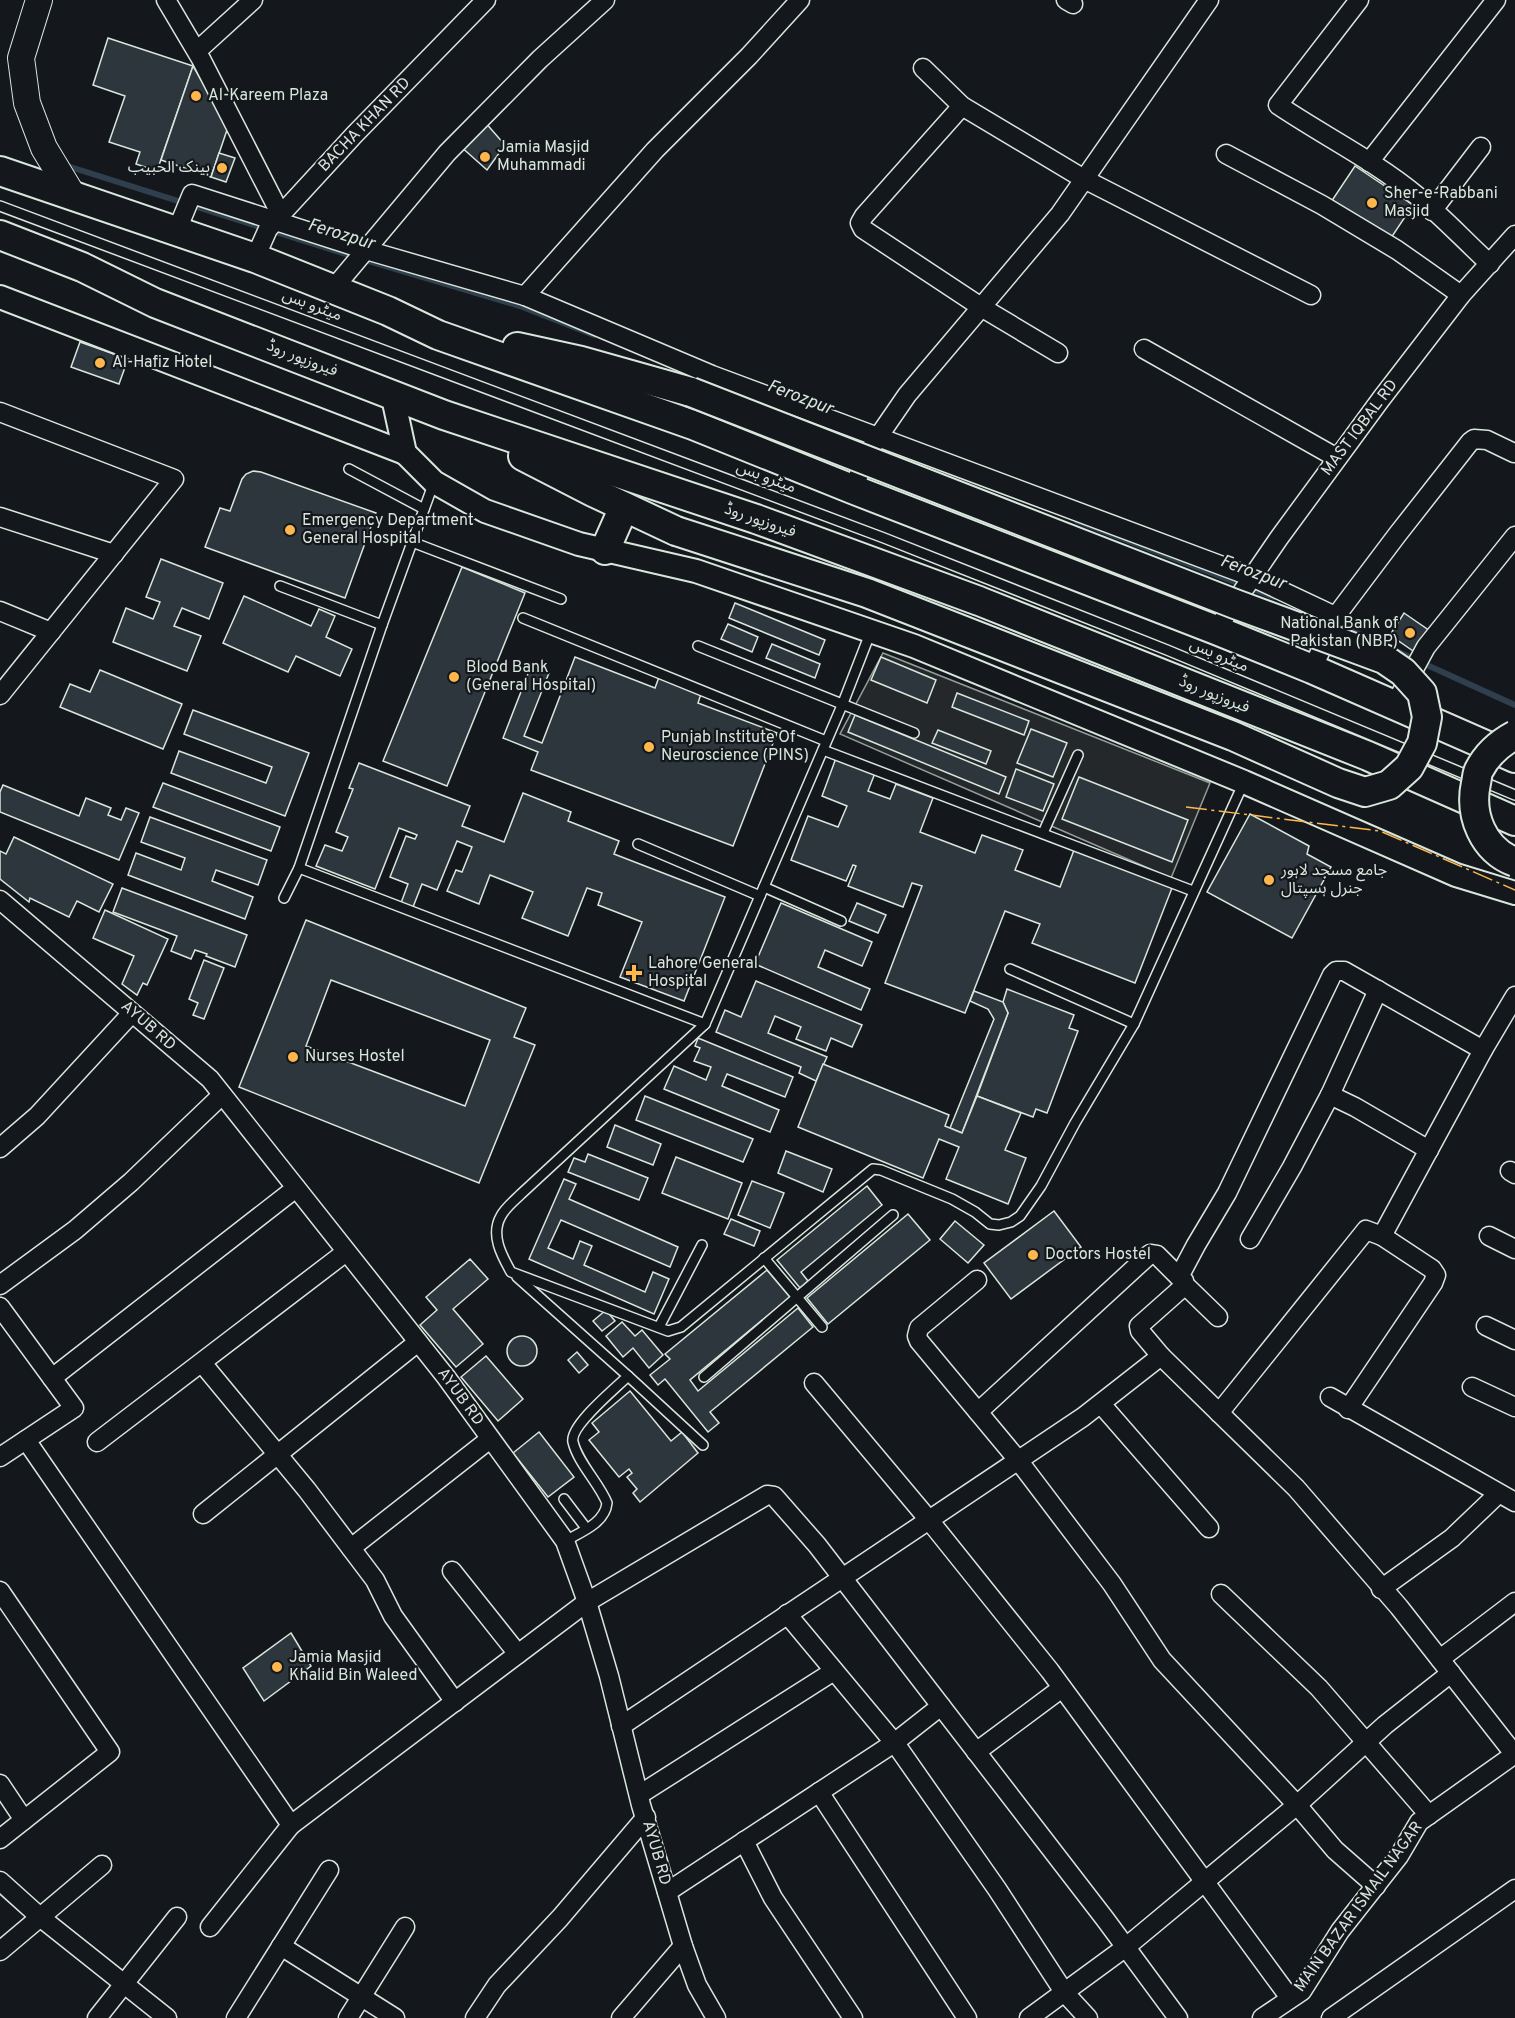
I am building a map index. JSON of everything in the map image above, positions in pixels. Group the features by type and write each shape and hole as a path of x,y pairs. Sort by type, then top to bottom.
{"main road":[{"path":"39,0 10,63 44,148 73,196"},
{"path":"0,171 255,258 388,311 438,335 693,425 1216,630 1312,669 1515,758"},
{"name":"فیروزپور روڈ","path":"0,235 82,267 184,315 393,393 444,415 756,519 979,601 1368,756 1515,821"},
{"path":"438,335 485,341 581,361 691,392 1235,604 1384,659 1403,672 1422,693 1427,717 1422,743 1410,767 1389,785 1365,792 1338,783 1233,736 867,593 676,531 444,415"},
{"path":"605,550 624,507"},
{"path":"1515,735 1498,745 1478,771 1473,799 1475,818 1485,839 1506,859 1515,862"}],"street":[{"path":"166,0 197,51 278,218"},
{"path":"197,51 254,0"},
{"name":"BACHA KHAN RD","path":"255,258 268,229 355,134 486,0"},
{"path":"333,289 447,153 540,58 605,0"},
{"path":"525,296 655,150 749,56 800,0"},
{"path":"852,489 877,438 907,395 1060,214 1209,0"},
{"path":"1359,0 1278,105 1369,162 1416,195 1490,264"},
{"path":"1369,162 1496,0"},
{"path":"923,68 962,106 1084,179 1311,295"},
{"path":"962,106 860,223 863,229 981,307 1058,353"},
{"path":"1432,210 1481,147"},
{"path":"1226,154 1322,205 1396,250 1461,296"},
{"path":"177,230 192,194 278,218 366,250 525,296 712,375 1252,577 1338,617"},
{"name":"MAST IQBAL RD","path":"1216,630 1337,458 1461,296 1515,235"},
{"path":"3,303 405,453 434,482 485,511 579,544 696,571 914,646 1244,782 1456,875 1515,893"},
{"path":"1144,349 1337,458"},
{"path":"393,393 405,453"},
{"path":"0,412 174,479 0,695"},
{"path":"1312,669 1338,617 1397,535 1470,442 1474,439 1487,440 1514,453"},
{"path":"0,517 114,554"},
{"path":"1394,706 1426,647 1515,536"},
{"path":"0,611 51,632"},
{"name":"AYUB RD","path":"0,900 210,1079 446,1377 565,1541 587,1602 683,1946 697,1985 716,2018"},
{"path":"1483,1050 1344,971 1336,971 1332,975 1227,1193 1196,1245 1182,1280 1139,1326 1140,1331 1161,1356 1296,1488 1399,1607 1515,1754"},
{"path":"1250,1239 1330,1095 1378,990"},
{"path":"1382,1236 1483,1050 1515,996"},
{"path":"0,1148 38,1116 132,1013"},
{"path":"0,1285 75,1230 131,1182 222,1095"},
{"path":"1330,1095 1429,1150"},
{"path":"52,1378 296,1188"},
{"path":"1219,1413 1363,1232 1369,1230 1432,1269 1436,1275 1433,1283 1348,1409"},
{"path":"1490,1236 1515,1249"},
{"path":"98,1442 346,1252"},
{"path":"978,1412 1150,1254 1158,1255 1218,1317"},
{"path":"977,1280 920,1328 917,1335 919,1341 1018,1460 1112,1584 1162,1660 1297,1805 1335,1850 1376,1886"},
{"path":"0,1307 75,1408 0,1457"},
{"path":"1486,1326 1515,1340"},
{"path":"203,1514 418,1342"},
{"path":"621,1726 1101,1404 1161,1356"},
{"path":"202,1362 375,1580 393,1616 455,1702"},
{"path":"814,1383 929,1520 1062,1688 1290,1998"},
{"path":"1472,1387 1515,1407"},
{"path":"1330,1397 1515,1502"},
{"path":"1101,1404 1209,1528"},
{"path":"351,1548 490,1439"},
{"path":"26,1440 291,1825"},
{"path":"1381,1588 1452,1538 1498,1494"},
{"path":"210,1928 291,1825 587,1602 767,1495 774,1496 817,1545 1178,2018"},
{"path":"452,1571 518,1654"},
{"path":"0,1591 110,1752 0,1839"},
{"path":"1221,1594 1319,1688 1429,1815"},
{"path":"1029,2018 1126,1947 1297,1805 1515,1602"},
{"path":"787,1614 894,1743 997,1889 1064,1992 1088,2018"},
{"path":"639,1795 834,1671"},
{"path":"976,1752 1062,1688"},
{"path":"667,1892 894,1743 941,1706"},
{"name":"MAIN BAZAR ISMAIL NAGAR","path":"1262,2018 1302,1991 1340,1931 1399,1856 1419,1822 1515,1754"},
{"path":"0,1784 24,1820"},
{"path":"819,1792 967,2018"},
{"path":"474,2018 497,1985 560,1918 646,1817"},
{"path":"744,1841 773,1898 853,2018"},
{"path":"0,1951 102,1865"},
{"path":"236,2018 329,1870"},
{"path":"0,1881 40,1917 167,2018"},
{"path":"1331,2018 1515,1889"},
{"path":"97,2018 177,1917"},
{"path":"348,2018 405,1927"},
{"path":"281,1946 395,2018"},
{"path":"621,2018 683,1946"}],"lane":[{"name":"میٹرو بس","path":"0,206 884,538 1167,650 1515,795"},
{"path":"349,469 424,509"},
{"path":"284,898 299,868 382,625 434,482"},
{"path":"412,542 561,599"},
{"path":"280,586 382,625"},
{"path":"523,618 824,745 1194,891"},
{"path":"703,1445 511,1272 497,1242 497,1230 500,1217 521,1194 705,1024 843,703 871,631"},
{"path":"698,646 914,733"},
{"path":"1043,833 1078,755"},
{"path":"511,1272 668,1331 681,1327 873,1169 881,1170 952,1199 990,1224 999,1225 1011,1222 1020,1216 1041,1186 1075,1123 1134,1024 1244,782"},
{"path":"638,844 760,896"},
{"path":"299,868 705,1024"},
{"path":"764,887 841,921"},
{"path":"1010,969 1134,1024"},
{"path":"705,1377 893,1215"},
{"path":"659,1327 702,1245"},
{"path":"764,1258 822,1328"},
{"path":"565,1541 602,1518 607,1511 607,1503 578,1454 573,1443 573,1436 583,1420 628,1376"},
{"path":"564,1499 586,1528"}],"shaded area":[{"path":"883,653 1210,783 1171,878 840,734"}],"building":[{"path":"108,38 193,66 157,171 136,164 140,152 109,142 125,96 93,85"},
{"name":"Al-Kareem Plaza","path":"193,66 228,127 211,177 161,160"},
{"name":"Jamia Masjid Muhammadi","path":"484,121 505,145 487,170 459,145"},
{"name":"بينک الحبيب","path":"219,153 235,158 226,182 211,177"},
{"name":"Sher-e-Rabbani Masjid","path":"1355,166 1413,205 1389,241 1331,202"},
{"name":"Al-Hafiz Hotel","path":"80,342 128,359 119,384 71,367"},
{"name":"Emergency Department General Hospital","path":"253,471 376,513 345,598 205,547 220,508 230,511 242,479"},
{"path":"161,559 223,583 209,619 182,608 174,626 201,636 187,671 113,642 126,608 153,619 160,602 146,597"},
{"name":"Blood Bank (General Hospital)","path":"462,567 525,593 447,786 383,761"},
{"path":"244,596 311,626 319,609 335,616 326,637 352,649 340,676 296,656 288,672 223,643"},
{"path":"735,603 825,640 819,655 729,618"},
{"name":"National Bank of Pakistan (NBP)","path":"1404,613 1430,631 1416,653 1390,635"},
{"path":"728,624 758,637 752,652 721,639"},
{"path":"772,644 820,664 815,678 766,658"},
{"name":"Punjab Institute Of Neuroscience (PINS)","path":"575,657 655,688 659,677 701,694 698,703 777,733 733,846 531,770 538,752 503,738 531,666 549,673 524,736 542,743"},
{"path":"881,657 936,680 927,703 871,680"},
{"path":"100,670 182,704 163,749 60,707 70,684 90,692"},
{"path":"957,693 1029,721 1024,735 952,707"},
{"path":"193,710 309,753 285,816 171,773 179,751 266,783 272,767 184,734"},
{"path":"855,715 1006,777 999,794 848,732"},
{"path":"1031,729 1067,743 1053,777 1017,763"},
{"path":"938,730 991,751 986,764 932,743"},
{"path":"836,758 875,773 868,791 890,799 896,784 933,798 920,832 975,853 982,835 1023,850 1015,870 1060,887 1074,850 1172,888 1135,983 1032,943 1040,924 1005,911 965,1013 885,983 922,886 912,883 903,907 848,886 856,866 853,865 846,881 791,860 808,816 838,827 847,806 822,796"},
{"path":"359,763 470,806 462,826 504,842 523,793 571,812 568,821 619,841 614,854 725,897 684,1001 620,977 642,922 598,905 602,893 587,888 568,936 522,918 533,892 490,875 479,904 447,891 456,870 462,872 472,847 457,841 437,890 422,884 413,907 401,903 408,884 390,877 406,836 415,839 417,835 399,828 375,889 316,866 325,845 342,851 348,837 336,832 353,789 349,788"},
{"path":"1016,769 1054,784 1043,811 1006,797"},
{"path":"1079,777 1188,820 1172,862 1062,819"},
{"path":"163,783 280,827 271,851 153,807"},
{"path":"3,785 79,816 86,798 111,808 108,815 121,820 126,808 139,813 119,860 0,812 0,792"},
{"name":"جامع مسجد لاہور جنرل ہسپتال","path":"1250,814 1309,846 1307,854 1331,867 1292,938 1207,892"},
{"path":"150,817 267,860 258,885 216,870 212,881 253,897 245,919 128,875 136,853 181,870 185,858 141,842"},
{"path":"14,837 113,884 99,912 77,901 69,917 30,898 29,902 0,879 0,851 6,854"},
{"path":"122,888 247,935 235,967 195,950 191,959 171,951 177,936 113,912"},
{"path":"781,903 872,942 862,966 825,950 818,967 870,989 861,1010 755,964"},
{"path":"857,903 886,915 878,933 849,921"},
{"path":"105,910 168,939 147,985 143,983 137,995 122,984 134,956 93,938"},
{"name":"Nurses Hostel","path":"306,920 526,1008 514,1037 535,1045 479,1183 239,1087","holes":["331,980 490,1040 465,1106 306,1046"]},
{"path":"204,960 224,968 204,1019 193,1015 198,1003 189,999"},
{"path":"756,981 862,1025 852,1047 831,1038 826,1051 796,1039 801,1027 775,1016 768,1033 827,1057 816,1081 799,1073 801,1067 716,1032 725,1010 741,1017"},
{"path":"1007,989 1074,1015 1069,1028 1078,1031 1047,1113 1036,1109 1033,1117 977,1096 1008,1013 1003,1002"},
{"path":"974,991 1003,1002 1008,1013 962,1133 950,1128 994,1019 988,1009 970,1001"},
{"path":"698,1038 793,1077 785,1097 727,1074 722,1086 779,1110 770,1132 664,1089 674,1066 706,1080 711,1067 694,1061 700,1048 695,1046"},
{"path":"823,1064 949,1115 945,1126 962,1133 977,1096 1021,1113 1005,1150 1026,1158 1008,1204 946,1179 959,1147 939,1139 923,1178 798,1127"},
{"path":"645,1096 753,1139 743,1162 636,1120"},
{"path":"615,1125 661,1144 653,1165 607,1147"},
{"path":"786,1151 832,1169 823,1192 778,1173"},
{"path":"588,1154 648,1178 639,1200 568,1172 574,1158 585,1162"},
{"path":"676,1157 742,1183 728,1219 662,1193"},
{"path":"564,1179 576,1184 569,1199 678,1247 670,1267 561,1220 548,1248 573,1259 580,1241 592,1246 584,1265 645,1292 653,1272 669,1279 654,1314 529,1259"},
{"path":"752,1181 784,1193 770,1228 738,1215"},
{"path":"867,1186 882,1205 801,1272 808,1281 800,1288 777,1260"},
{"name":"Doctors Hostel","path":"1054,1211 1081,1247 1011,1299 984,1263"},
{"path":"908,1214 930,1240 828,1324 807,1298"},
{"path":"731,1219 760,1231 754,1246 724,1234"},
{"path":"955,1221 984,1245 968,1263 940,1239"},
{"path":"470,1259 488,1279 453,1309 483,1344 456,1367 420,1325 437,1310 426,1297"},
{"path":"767,1270 790,1297 690,1380 698,1391 798,1308 813,1327 710,1412 719,1423 708,1432 665,1379 658,1385 650,1375 670,1359 665,1354"},
{"path":"606,1310 615,1321 602,1331 593,1321"},
{"path":"622,1322 635,1336 642,1330 663,1355 649,1368 633,1348 623,1357 606,1336"},
{"path":"522,1336 533,1340 537,1351 533,1362 522,1366 511,1362 507,1351 511,1340"},
{"path":"577,1352 588,1365 579,1373 568,1360"},
{"path":"486,1356 523,1399 498,1421 461,1377"},
{"path":"630,1391 671,1441 682,1432 698,1453 640,1502 633,1493 637,1489 627,1477 632,1473 629,1469 619,1477 589,1440 599,1432 592,1423"},
{"path":"539,1432 574,1477 548,1497 513,1453"},
{"name":"Jamia Masjid Khalid Bin Waleed","path":"291,1633 311,1666 264,1701 243,1668"}],"waterway":[{"name":"Ferozpur","path":"64,165 368,261 520,306 594,335"},
{"name":"Ferozpur","path":"1077,521 1274,597"},
{"name":"Ferozpur","path":"1336,624 1371,639"},
{"name":"Ferozpur","path":"1394,650 1515,705"}],"power":[{"path":"1186,807 1380,831 1515,890"}],"place":[{"name":"Al-Kareem Plaza","path":"196,96"},
{"name":"Jamia Masjid Muhammadi","path":"485,157"},
{"name":"بينک الحبيب","path":"222,168"},
{"name":"Sher-e-Rabbani Masjid","path":"1372,203"},
{"name":"Al-Hafiz Hotel","path":"100,363"},
{"name":"Emergency Department General Hospital","path":"290,530"},
{"name":"National Bank of Pakistan (NBP)","path":"1410,633"},
{"name":"Blood Bank (General Hospital)","path":"454,677"},
{"name":"Punjab Institute Of Neuroscience (PINS)","path":"649,747"},
{"name":"جامع مسجد لاہور جنرل ہسپتال","path":"1269,880"},
{"name":"Lahore General Hospital","path":"634,973"},
{"name":"Nurses Hostel","path":"293,1057"},
{"name":"Doctors Hostel","path":"1033,1255"},
{"name":"Jamia Masjid Khalid Bin Waleed","path":"277,1667"}]}
